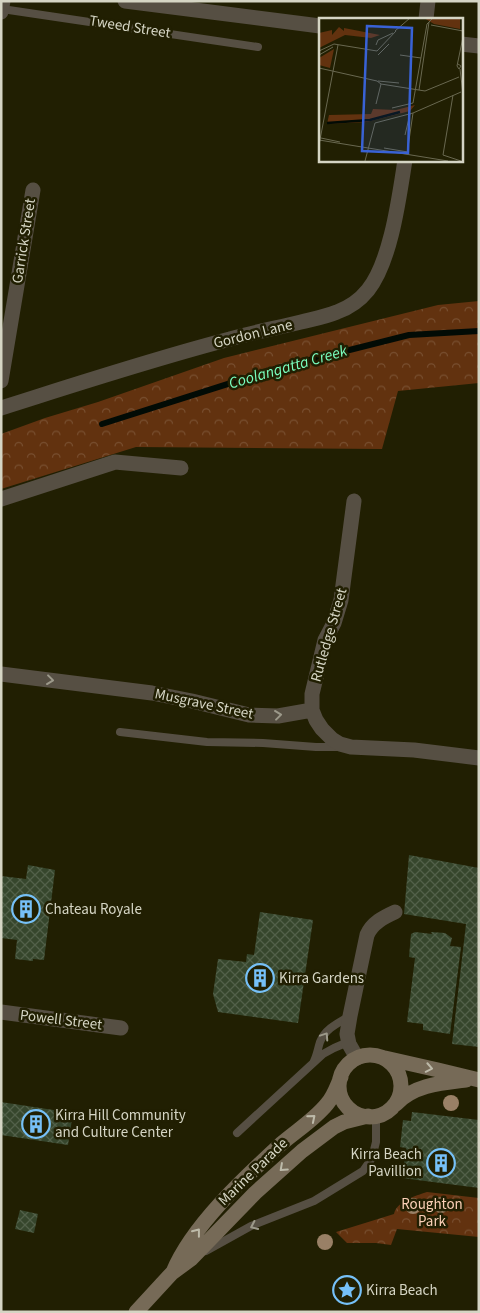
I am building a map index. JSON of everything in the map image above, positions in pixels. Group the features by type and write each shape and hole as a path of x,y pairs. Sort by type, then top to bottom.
{"main road":[{"path":"396,1104 400,1095 401,1080 395,1067 388,1060 368,1055 357,1058 345,1067 341,1077 340,1090 344,1103 355,1112 372,1116 384,1114 396,1104 408,1093 423,1087 439,1083 476,1080"},
{"path":"383,1058 476,1080"},
{"name":"Marine Parade","path":"172,1273 182,1252 217,1208 281,1144 328,1104 341,1077"},
{"name":"Marine Parade","path":"136,1312 172,1273 191,1259 255,1193 302,1151 334,1127 344,1122 372,1116"}],"street":[{"path":"2,10 3,1"},
{"name":"Tweed Street","path":"125,1 319,26"},
{"path":"426,18 428,1"},
{"path":"462,44 479,46"},
{"name":"Gordon Lane","path":"1,408 154,360 232,338 323,317 349,307 367,291 381,268 388,247 405,161"},
{"name":"Garrick Street","path":"1,382 33,190"},
{"path":"1,499 115,462 181,468"},
{"name":"Rutledge Street","path":"312,710 312,694 323,647 342,600 354,501"},
{"name":"Musgrave Street","path":"1,674 152,693 192,700 249,715 271,717 312,710"},
{"path":"312,710 318,725 329,736 336,742 351,747 414,750 479,758"},
{"path":"357,1058 348,1042 347,1034 368,932 373,925 395,912"},
{"name":"Powell Street","path":"1,1012 121,1028"}],"lane":[{"name":"Tweed Street","path":"2,10 258,47"},
{"path":"120,732 207,742 351,747"},
{"path":"311,1064 316,1057 320,1041 325,1034 350,1016"},
{"path":"237,1133 328,1050 348,1042"},
{"path":"191,1259 251,1226 323,1196 359,1174 366,1168 372,1158 376,1142 372,1116"}],"green space":[{"path":"479,301 479,383 398,391 382,449 136,447 1,489 1,434 224,358 438,305"},
{"name":"Roughton Park","path":"427,1192 479,1198 479,1237 397,1229 391,1245 347,1243 336,1232 394,1214 403,1202"}],"building":[{"path":"409,855 479,868 479,1047 452,1044 466,924 404,914"},
{"name":"Chateau Royale","path":"28,865 55,870 44,960 15,959 17,940 1,938 1,876 26,879"},
{"name":"Kirra Gardens","path":"260,912 313,920 298,1023 218,1012 213,994 218,959 246,962 247,954 254,955"},
{"path":"415,932 445,933 452,938 450,946 461,947 450,1034 423,1030 423,1024 407,1022 415,958 409,957 411,934"},
{"name":"Kirra Hill Community and Culture Center","path":"1,1102 73,1113 68,1145 1,1135"},
{"name":"Kirra Beach Pavillion","path":"412,1112 479,1120 479,1188 402,1178 406,1148 400,1147 403,1120 411,1121"},
{"path":"20,1210 38,1214 34,1233 15,1229"}],"waterway":[{"name":"Coolangatta Creek","path":"102,424 278,368 409,335 479,331"}],"place":[{"name":"Chateau Royale","path":"26,909"},
{"name":"Kirra Gardens","path":"260,978"},
{"name":"Kirra Hill Community and Culture Center","path":"36,1124"},
{"name":"Kirra Beach Pavillion","path":"441,1163"},
{"name":"Kirra Beach","path":"347,1290"}]}
